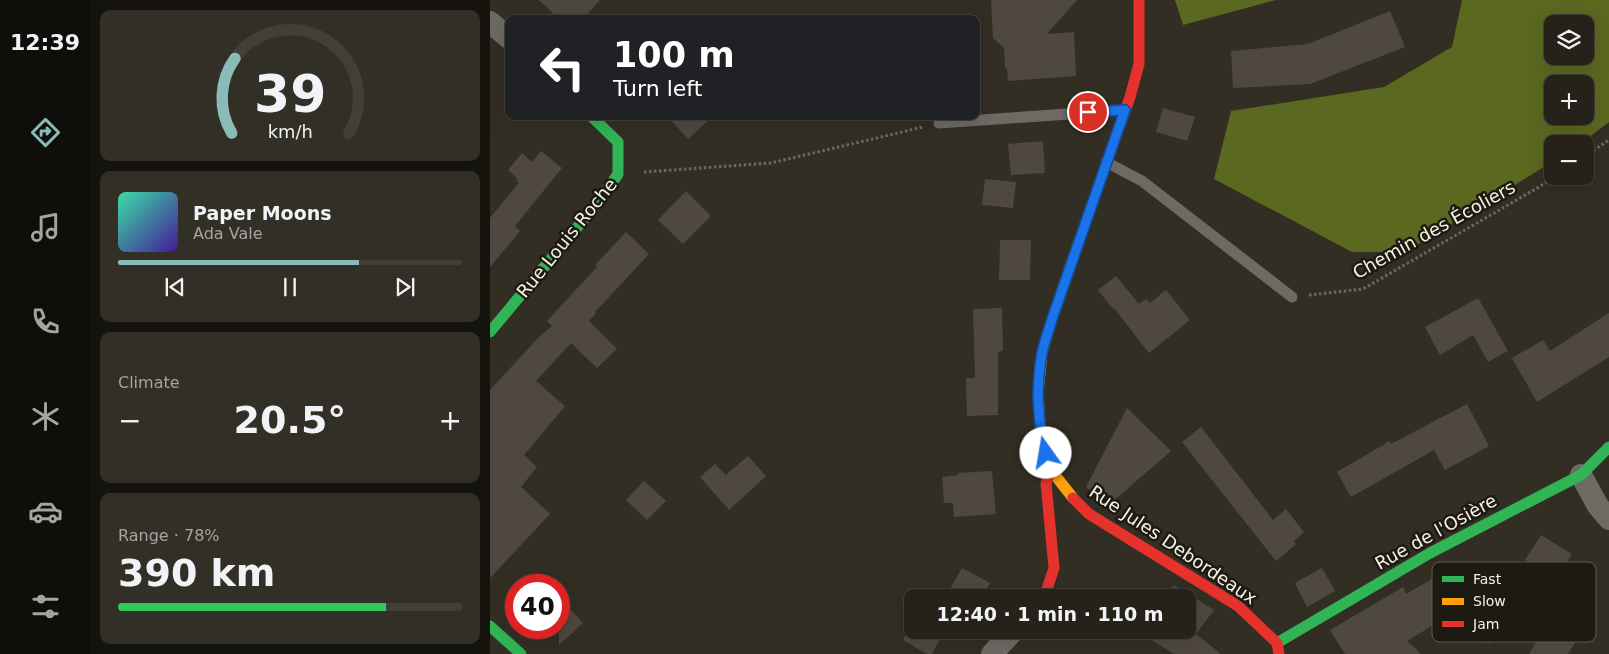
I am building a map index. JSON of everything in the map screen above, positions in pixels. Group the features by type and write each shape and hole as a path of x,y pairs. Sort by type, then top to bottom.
{"street":[{"name":"Rue Jules Debordeaux","path":"1139,0 1139,64 1042,353 1038,393 1041,437 1051,470 1068,492 1089,514 1238,606 1278,649"},
{"path":"490,22 505,35"},
{"name":"Rue Louis Roche","path":"490,332 600,200 618,174 618,142 595,120"},
{"name":"Rue de l'Osière","path":"1278,649 1430,552 1581,475 1609,447"},
{"path":"1047,589 1054,568 1046,483 1051,470"},
{"path":"1581,475 1598,506 1609,518"},
{"path":"490,626 521,654"},
{"path":"992,654 1006,639"}],"lane":[{"path":"939,123 1125,110"},
{"path":"1106,162 1142,180 1292,297"}],"path":[{"path":"618,174 771,162 939,123"},
{"path":"1594,150 1609,140"},
{"name":"Chemin des Écoliers","path":"1292,297 1363,289 1544,184"}],"green space":[{"path":"1175,0 1276,0 1183,25"},
{"path":"1462,0 1609,0 1609,122 1592,135 1544,135 1544,167 1405,252 1352,252 1214,179 1231,111 1384,87 1452,47"}],"building":[{"path":"539,0 600,0 587,15 555,15"},
{"path":"991,0 1077,0 1047,34 1074,32 1076,76 1008,81 1004,48 993,38"},
{"path":"1390,11 1405,47 1310,84 1233,88 1231,51 1308,44"},
{"path":"1163,108 1195,117 1187,141 1156,132"},
{"path":"671,120 709,120 688,139"},
{"path":"1043,141 1045,173 1011,175 1008,144"},
{"path":"541,151 562,168 515,226 520,231 490,267 490,218 519,183 516,180 518,179 508,170 522,153 532,162"},
{"path":"985,179 1016,182 1013,208 982,205"},
{"path":"686,191 711,216 683,244 658,220"},
{"path":"626,232 649,254 595,312 589,321 617,349 597,368 571,343 536,381 565,406 524,455 537,467 521,487 550,514 490,578 490,390 539,337 552,326 547,321 597,267 595,265"},
{"path":"1000,240 1031,240 1030,280 999,280"},
{"path":"1116,276 1139,304 1146,299 1150,303 1166,290 1190,320 1149,353 1098,290"},
{"path":"1478,298 1508,351 1488,362 1473,335 1440,355 1425,327"},
{"path":"1002,308 1003,351 998,352 998,415 967,416 966,378 975,378 973,309"},
{"path":"1609,313 1609,357 1537,402 1512,358 1543,340 1550,351"},
{"path":"1467,404 1489,446 1445,470 1434,450 1351,497 1337,472 1390,441 1391,444"},
{"path":"1127,408 1171,451 1110,504 1086,487"},
{"path":"1201,427 1273,520 1286,509 1304,532 1294,541 1296,544 1276,561 1182,442"},
{"path":"748,456 766,476 729,510 700,477 715,464 726,475"},
{"path":"992,471 996,514 954,517 953,503 944,503 942,477 958,475 958,473"},
{"path":"644,481 666,501 647,520 626,500"},
{"path":"1541,535 1572,554 1567,562 1529,562 1525,560"},
{"path":"962,568 990,583 987,589 950,589"},
{"path":"1322,568 1335,591 1307,607 1295,583"},
{"path":"1432,579 1432,626 1407,641 1421,654 1345,654 1330,630 1403,587 1406,594"},
{"path":"1174,585 1180,589 1171,589"},
{"path":"1196,599 1214,610 1196,634"},
{"path":"570,609 583,623 570,635"},
{"path":"1196,634 1221,654 1174,654 1150,639 1196,639"},
{"path":"904,638 940,639 932,654 927,654 903,640"},
{"path":"559,639 566,639 559,645"},
{"path":"1536,642 1576,642 1568,654 1529,654"}],"traffic: fast":[{"path":"490,332 600,200 618,174 618,142 595,120"},
{"path":"1277,643 1430,553 1581,475 1609,447"},
{"path":"490,626 521,654"}],"traffic: slow":[{"path":"1073,498 1051,470 1041,437 1038,393 1042,353 1078,244"}],"traffic: jam":[{"path":"1078,244 1130,97 1139,64 1139,0"},
{"path":"1047,589 1054,568 1046,483 1051,470"},
{"path":"1073,498 1089,514 1238,606 1277,643 1279,654"}],"route":[{"path":"1046,453 1041,437 1038,393 1042,353 1052,319 1125,110 1088,112"}]}
